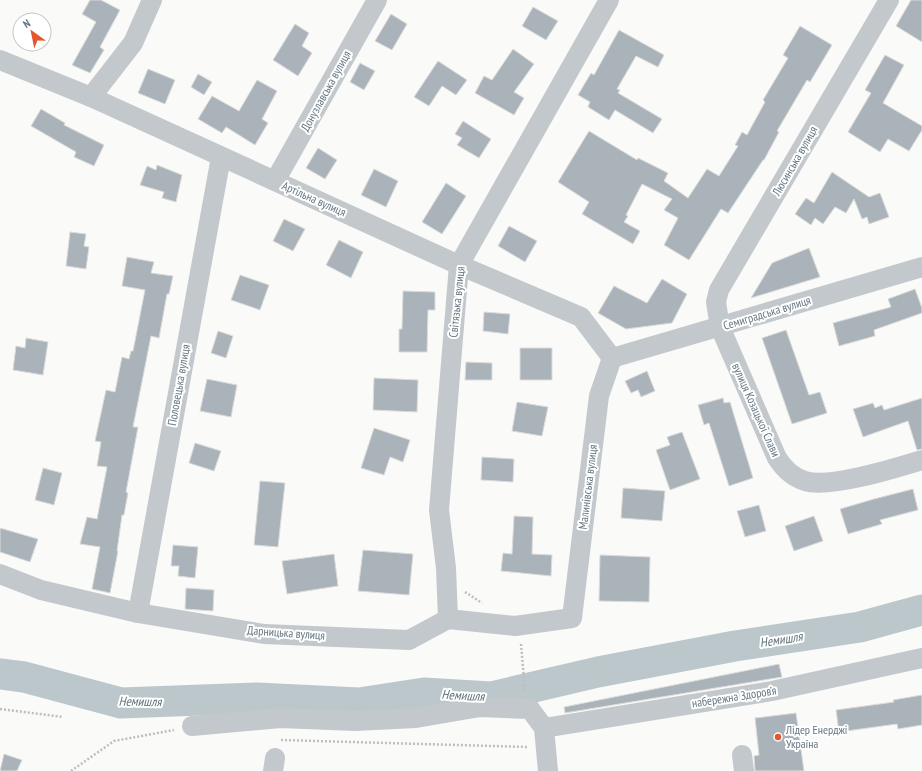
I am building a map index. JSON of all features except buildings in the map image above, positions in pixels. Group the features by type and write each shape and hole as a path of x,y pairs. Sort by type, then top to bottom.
{"street":[{"path":"91,97 133,43 152,0"},
{"name":"Донузлавська вулиця","path":"275,181 377,0"},
{"name":"Світязька вулиця","path":"448,619 446,568 439,510 459,265 609,0"},
{"name":"Люсинська вулиця","path":"720,327 716,302 720,290 889,0"},
{"name":"Артільна вулиця","path":"0,60 91,97 459,265 581,317 612,358"},
{"name":"Половецька вулиця","path":"138,613 221,157"},
{"name":"Семиградська вулиця","path":"612,358 922,267"},
{"name":"вулиця Козацької Слави","path":"720,327 777,458 784,469 794,477 805,482 817,484 830,483 867,475 922,460"},
{"name":"Малинівська вулиця","path":"448,619 515,626 572,618 599,396 612,358"},
{"name":"Дарницька вулиця","path":"0,574 41,590 138,613 264,634 409,640 448,619"},
{"name":"набережна Здоров’я","path":"544,728 772,691 922,658"},
{"path":"192,726 280,718 355,721 416,718 480,707 530,709 544,728 548,771"}],"path":[{"path":"464,591 484,604"},
{"path":"520,642 525,690"},
{"path":"0,709 63,717"},
{"path":"71,771 114,741 192,726"},
{"path":"274,765 274,740 546,748"}],"waterway":[{"name":"Немишля","path":"0,674 24,677 121,703 257,698 359,703 424,693 491,697 598,672 735,646 860,627 922,610"}],"place":[{"name":"Лідер Енерджі Україна","path":"778,737"}]}
